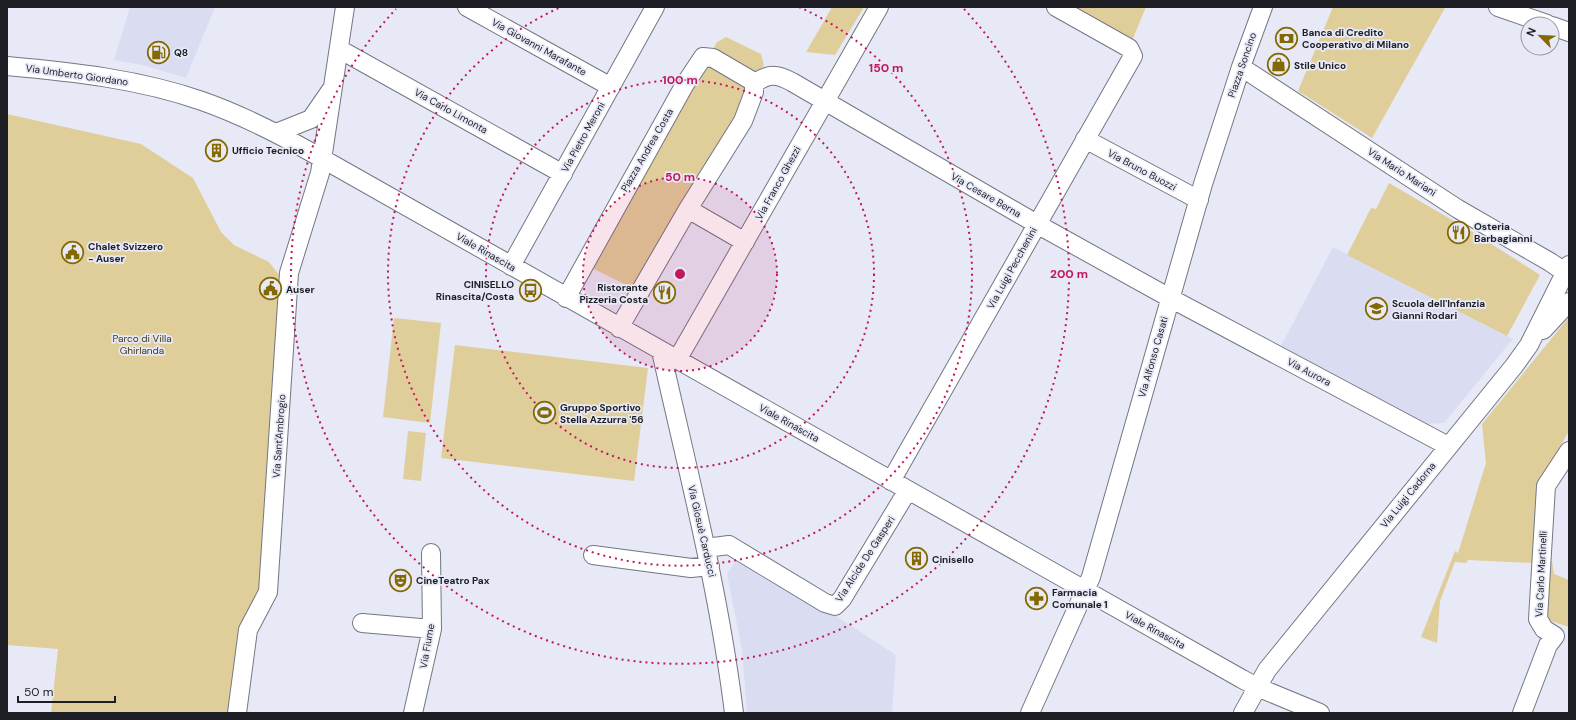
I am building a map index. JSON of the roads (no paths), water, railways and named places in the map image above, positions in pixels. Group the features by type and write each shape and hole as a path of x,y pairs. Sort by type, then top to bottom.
{"street":[{"name":"Via Sant'Ambrogio","path":"237,713 248,630 268,592 289,273 322,158 345,7"},
{"name":"Via Giovanni Marafante","path":"467,7 610,87"},
{"name":"Via Pietro Meroni","path":"511,266 655,7"},
{"name":"Via Franco Ghezzi","path":"677,360 879,7"},
{"name":"Via Luigi Pecchenini","path":"891,480 1133,56 1129,48 1056,7"},
{"name":"Piazza Soncino","path":"1223,124 1241,67 1263,7"},
{"path":"1498,7 1523,16"},
{"name":"Via Carlo Limonta","path":"339,49 563,174"},
{"name":"Piazza Andrea Costa","path":"566,298 685,84 703,57 713,58 755,84"},
{"name":"Via Umberto Giordano","path":"7,66 94,75 157,88 221,108 276,133 322,158"},
{"name":"Via Mario Mariani","path":"1241,67 1458,209 1568,271"},
{"path":"620,328 688,209 743,120 754,92 755,84 763,77 778,75 824,101"},
{"path":"276,133 311,119 334,86"},
{"name":"Via Cesare Berna","path":"824,101 1036,224 1170,298"},
{"name":"Via Alfonso Casati","path":"1030,713 1086,591 1170,298 1223,124"},
{"name":"Via Bruno Buozzi","path":"1085,139 1199,200"},
{"name":"Viale Rinascita","path":"322,158 566,298 1257,687 1320,713"},
{"path":"688,209 745,242"},
{"name":"Via Luigi Cadorna","path":"1243,713 1267,670 1502,381 1529,345 1568,271"},
{"name":"Via Aurora","path":"1170,298 1448,446"},
{"path":"1529,345 1569,302"},
{"name":"Via Giosuè Carducci","path":"661,351 710,566 726,650 734,713"},
{"name":"Via Carlo Martinelli","path":"1562,636 1544,629 1538,619 1546,486 1569,451"},
{"name":"Via Alcide De Gasperi","path":"706,548 728,545 825,603 835,606 842,599 908,490"},
{"name":"Via Fiume","path":"413,713 432,629 431,553"},
{"path":"593,555 691,568 710,566"},
{"path":"362,623 432,629"},
{"name":"Via Carlo Martinelli","path":"1522,713 1548,645 1562,636"}],"place":[{"name":"Banca di Credito Cooperativo di Milano","path":"1287,38"},
{"name":"Q8","path":"158,52"},
{"name":"Stile Unico","path":"1278,65"},
{"name":"Ufficio Tecnico","path":"217,150"},
{"name":"Osteria Barbagianni","path":"1459,232"},
{"name":"Chalet Svizzero - Auser","path":"73,252"},
{"name":"Auser","path":"271,289"},
{"name":"CINISELLO Rinascita/Costa","path":"530,290"},
{"name":"Ristorante Pizzeria Costa","path":"664,293"},
{"name":"Scuola dell'Infanzia Gianni Rodari","path":"1377,309"},
{"name":"Gruppo Sportivo Stella Azzurra '56","path":"545,413"},
{"name":"Cinisello","path":"917,559"},
{"name":"CineTeatro Pax","path":"401,580"},
{"name":"Farmacia Comunale 1","path":"1037,598"}],"park label":[{"name":"Parco di Villa Ghirlanda","path":"142,344"}]}
